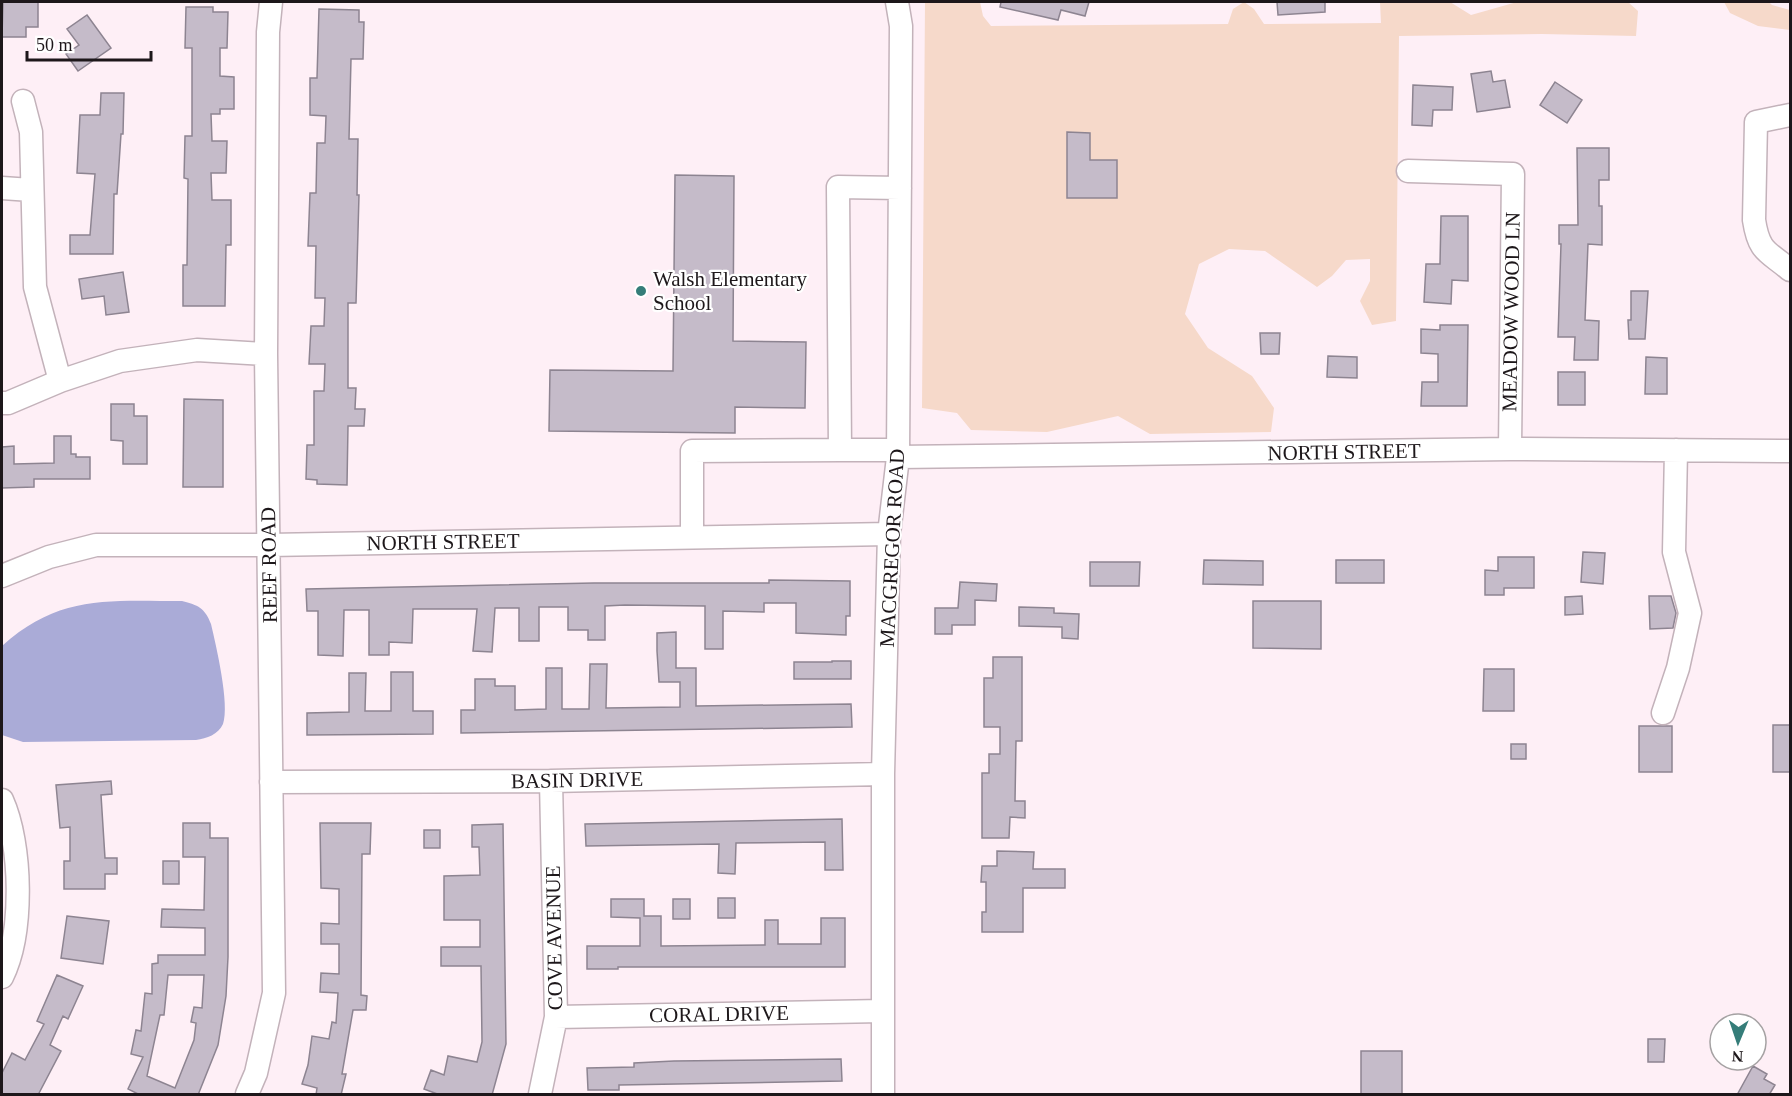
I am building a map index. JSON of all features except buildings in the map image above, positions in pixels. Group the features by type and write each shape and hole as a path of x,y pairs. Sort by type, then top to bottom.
{"street":[{"name":"REEF ROAD","path":"247,1095 256,1073 274,993 266,354 268,32 271,2"},
{"name":"MACGREGOR ROAD","path":"883,1095 883,774 889,534 898,453 901,26 897,2"},
{"path":"23,101 31,132 35,287 60,381"},
{"path":"1791,115 1756,122 1754,220 1756,234 1765,252 1791,270"},
{"name":"MEADOW WOOD LN","path":"1408,171 1513,174 1510,450"},
{"path":"840,450 838,187 900,188"},
{"path":"2,188 31,190"},
{"path":"2,403 8,403 60,381 120,361 197,350 266,354"},
{"name":"NORTH STREET","path":"692,537 692,451 840,450 898,453 1791,451"},
{"path":"1663,713 1678,668 1689,613 1674,552 1676,450"},
{"name":"NORTH STREET","path":"2,576 49,557 96,545 269,545 889,534"},
{"name":"BASIN DRIVE","path":"271,783 551,781 883,774"},
{"name":"COVE AVENUE","path":"540,1095 556,1017 551,781"},
{"path":"2,800 13,833 17,892 13,948 2,977"},
{"name":"CORAL DRIVE","path":"556,1017 882,1011"}],"shaded area":[{"path":"925,2 980,2 983,16 991,26 1228,24 1233,9 1244,2 1254,9 1264,24 1381,23 1380,2 1450,2 1471,15 1517,2 1628,2 1638,11 1636,36 1542,34 1399,36 1396,321 1372,325 1360,301 1370,281 1370,259 1346,260 1332,276 1317,287 1265,251 1229,249 1199,264 1185,314 1208,348 1252,376 1274,408 1271,432 1150,434 1118,416 1047,432 971,430 957,413 922,408"},
{"path":"1724,2 1769,2 1790,10 1790,30 1758,26 1730,13"}],"water":[{"path":"182,601 200,608 211,624 222,675 225,703 223,724 215,733 196,740 23,742 2,735 2,646 23,629 44,617 86,604"}],"place":[{"name":"Walsh Elementary School","path":"641,291"}]}
